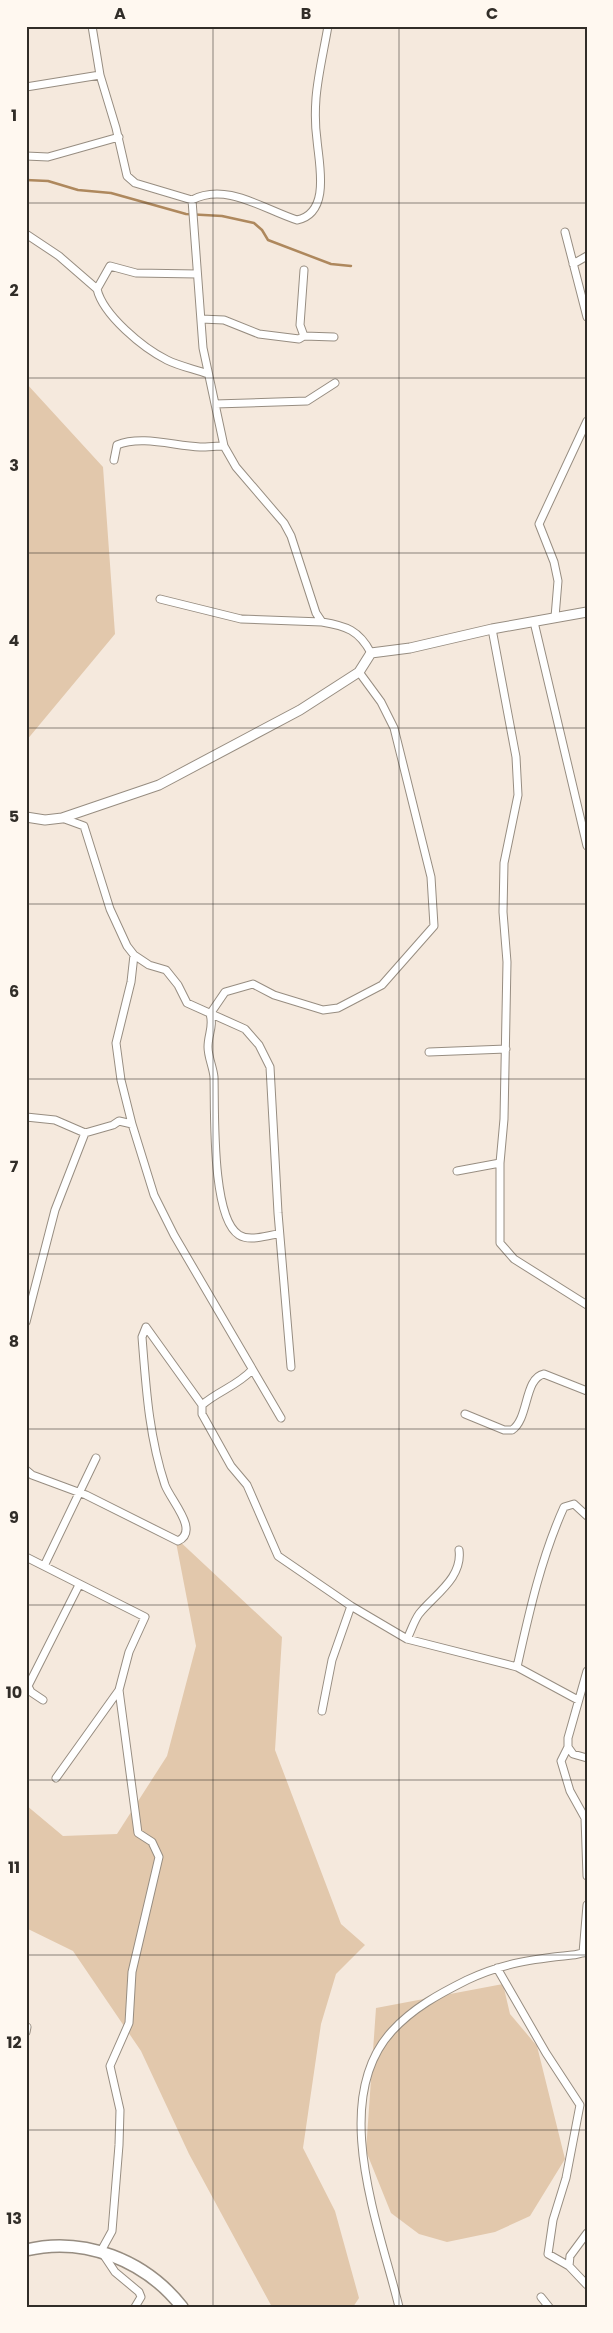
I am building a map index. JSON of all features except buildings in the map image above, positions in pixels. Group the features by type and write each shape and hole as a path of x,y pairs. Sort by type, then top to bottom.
{"main road":[{"path":"26,2250 61,2245 101,2251 150,2277 172,2295 182,2307"}],"street":[{"path":"92,26 100,75 127,176 135,183 192,200 214,193 235,196 297,220 306,218 312,212 319,196 321,180 316,96 328,26"},
{"path":"26,87 100,75"},
{"path":"26,156 48,157 118,137"},
{"path":"192,200 201,319 208,374 224,446 236,467 284,523 291,536 316,613 322,622"},
{"path":"565,232 587,317"},
{"path":"26,234 59,256 96,289 98,296 115,319 147,347 168,360 208,374"},
{"path":"573,264 587,256"},
{"path":"96,289 110,266 144,274 197,274"},
{"path":"304,270 300,325 304,336"},
{"path":"201,319 224,320 259,334 299,339 304,336 334,337"},
{"path":"215,404 308,401 335,383"},
{"path":"555,617 558,581 554,562 539,524 587,420"},
{"path":"114,460 117,445 122,443 144,441 201,447 224,446"},
{"path":"160,599 241,620 322,622 346,626 366,644 371,653"},
{"path":"371,653 410,648 492,629 587,612"},
{"path":"534,622 587,846"},
{"path":"492,629 518,775 518,795 504,864 502,912 507,962 503,1141 500,1163 500,1243 514,1259 587,1305"},
{"path":"26,817 45,820 62,818 159,786 300,710 360,672 371,653"},
{"path":"210,1014 225,992 253,984 274,995 323,1010 338,1008 382,985 434,926 431,877 394,728 381,702 360,672"},
{"path":"62,818 84,826 110,909 127,946 134,955 149,965 166,970 178,985 187,1003 245,1029 259,1045 270,1067 280,1234 291,1368"},
{"path":"134,955 131,982 116,1043 120,1080 154,1195 174,1235 281,1418"},
{"path":"210,1014 213,1024 208,1047 214,1074 218,1178 224,1212 231,1229 240,1236 250,1238 280,1234"},
{"path":"429,1052 506,1049"},
{"path":"26,1117 55,1120 86,1133 113,1125 119,1121 132,1124"},
{"path":"26,1322 54,1210 86,1133"},
{"path":"457,1171 500,1163"},
{"path":"26,1470 80,1493 178,1540 183,1538 187,1532 187,1524 169,1495 155,1456 150,1425 142,1337 146,1327 202,1405 202,1414 231,1466 247,1485 278,1556 351,1606 407,1639 516,1667 578,1700"},
{"path":"202,1405 241,1382 252,1370"},
{"path":"465,1414 504,1430 512,1430 520,1422 533,1384 540,1375 544,1374 587,1391"},
{"path":"44,1566 96,1458"},
{"path":"516,1667 534,1588 551,1534 564,1507 574,1504 587,1516"},
{"path":"407,1639 418,1615 452,1578 460,1560 459,1550"},
{"path":"27,1558 146,1617 129,1652 119,1690 56,1778"},
{"path":"43,1700 31,1692 28,1686 79,1585"},
{"path":"322,1711 332,1660 351,1606"},
{"path":"587,1671 568,1738 568,1747 561,1761 570,1790 585,1818 587,1876"},
{"path":"119,1690 138,1833 152,1842 159,1857 132,1972 129,2023 110,2066 120,2110 119,2145 112,2231 101,2251 115,2272 139,2292 141,2297 135,2307"},
{"path":"568,1747 573,1754 587,1758"},
{"path":"399,2307 365,2168 361,2122 362,2094 366,2079 379,2050 391,2032 407,2017 440,1994 497,1968 528,1960 574,1956 585,1953 587,1905"},
{"path":"497,1968 546,2053 580,2105 566,2178 553,2220 548,2254 569,2266 587,2286"},
{"path":"569,2266 570,2256 587,2233"},
{"path":"540,2297 549,2307"}],"shaded area":[{"path":"26,383 103,467 115,634 26,741"},
{"path":"175,1537 282,1637 275,1750 341,1924 365,1945 336,1974 321,2024 303,2148 335,2211 359,2298 353,2307 272,2307 189,2154 141,2051 73,1951 26,1928 26,1805 63,1836 117,1834 167,1756 196,1646"},
{"path":"503,1984 510,2014 537,2046 565,2159 530,2216 495,2232 447,2242 419,2234 391,2213 366,2151 376,2008"}],"waterway":[{"path":"26,180 48,181 78,190 111,193 186,214 222,216 254,223 262,230 268,240 331,264 351,266"}]}
